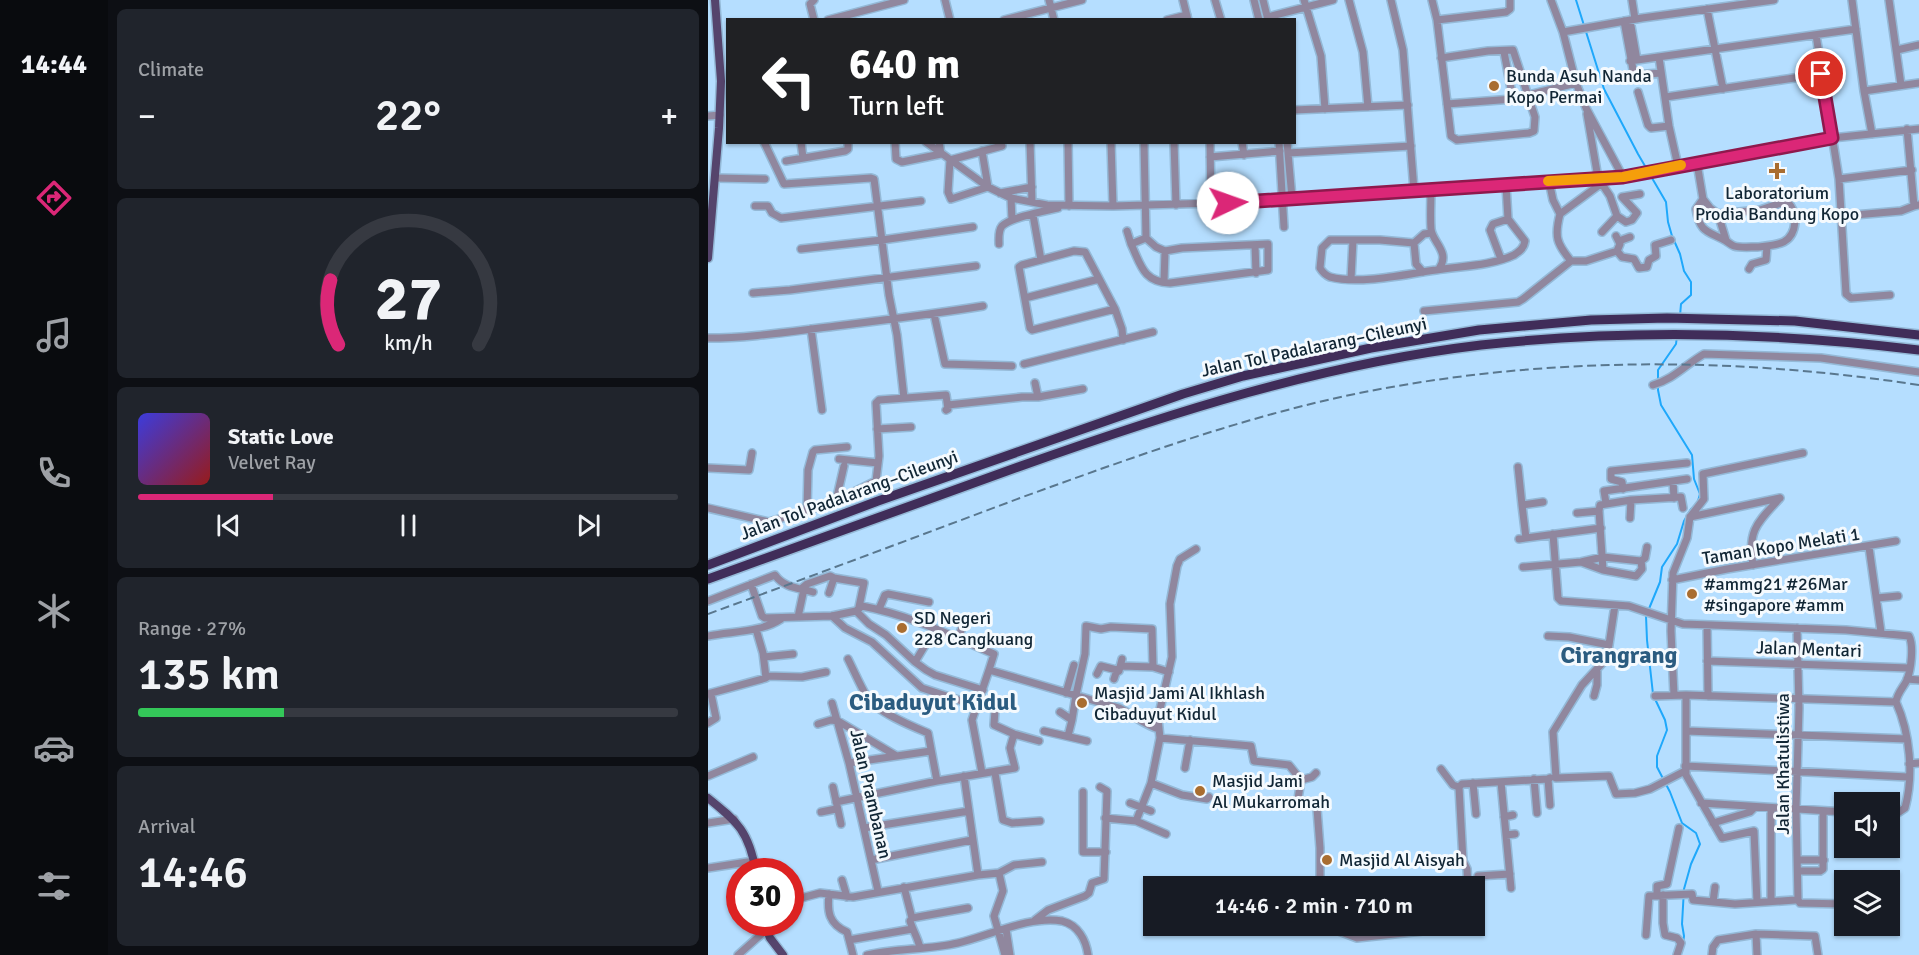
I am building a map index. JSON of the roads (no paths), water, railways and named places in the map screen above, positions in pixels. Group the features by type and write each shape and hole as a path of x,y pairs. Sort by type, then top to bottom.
{"highway":[{"name":"Jalan Tol Padalarang–Cileunyi","path":"708,565 889,497 1120,415 1243,376 1371,348 1479,330 1591,320 1667,318 1795,321 1919,335"},
{"name":"Jalan Tol Padalarang–Cileunyi","path":"708,579 1131,427 1250,391 1374,363 1480,345 1666,333 1795,338 1919,350"}],"main road":[{"path":"708,258 715,178 712,168 724,128 720,115 724,79 715,0"},
{"path":"710,802 734,819 744,835 753,858"},
{"path":"771,936 783,955"}],"street":[{"path":"814,0 810,4 814,18"},
{"path":"836,18 904,0"},
{"path":"945,0 950,18"},
{"path":"1010,18 1050,4 1082,0"},
{"path":"1183,0 1187,17"},
{"path":"1215,0 1220,18"},
{"path":"1254,0 1258,18"},
{"path":"1263,0 1268,18 1305,4 1333,0"},
{"path":"1349,0 1363,52 1368,106"},
{"path":"1391,0 1402,40 1414,190"},
{"path":"1432,0 1437,20 1441,58 1447,104 1449,131 1454,139 1530,133 1535,129 1536,122 1513,50 1441,58"},
{"path":"1437,20 1506,12 1511,7 1510,0"},
{"path":"1551,0 1563,32 1576,83 1586,108 1623,177"},
{"path":"1632,0 1629,36 1635,76 1661,73"},
{"path":"1563,32 1629,20 1774,0"},
{"path":"1852,0 1872,134"},
{"path":"1889,0 1901,85"},
{"path":"1305,4 1321,56 1325,109"},
{"path":"1707,9 1723,89"},
{"path":"1633,61 1856,29"},
{"path":"1816,35 1839,179 1847,296 1851,298 1890,295"},
{"path":"1897,50 1919,45"},
{"path":"1504,52 1513,99"},
{"path":"1659,57 1669,126 1678,166"},
{"path":"1666,98 1821,74"},
{"path":"1447,104 1513,99 1576,83"},
{"path":"1864,91 1919,83"},
{"path":"1638,92 1648,125 1651,128 1669,126"},
{"path":"1296,110 1408,105"},
{"path":"1586,108 1600,180 1610,196 1617,216 1626,222 1632,220 1637,213 1622,197 1640,194"},
{"path":"708,116 720,115"},
{"path":"1843,216 1901,211 1917,206 1907,129"},
{"path":"928,144 988,188 1011,198 1066,206 1113,207 1211,204 1549,181 1600,180 1697,163 1735,160 1832,138 1919,129"},
{"path":"765,144 782,183 786,185 872,178 874,180 904,398"},
{"path":"801,144 803,158"},
{"path":"786,160 845,151 848,149 848,144"},
{"path":"895,144 896,159 900,162 941,154"},
{"path":"939,144 941,154"},
{"path":"1030,144 1032,202"},
{"path":"1066,206 1068,144"},
{"path":"1111,144 1113,207"},
{"path":"1127,231 1146,275 1154,281 1164,282 1268,270 1268,244 1182,248 1165,251 1146,238 1144,144"},
{"path":"1174,144 1176,205"},
{"path":"1210,144 1211,204"},
{"path":"1242,144 1244,154"},
{"path":"1279,144 1288,199"},
{"path":"1284,227 1288,199 1287,144"},
{"path":"950,160 1002,146"},
{"path":"1288,153 1411,146"},
{"path":"982,151 988,188"},
{"path":"1210,157 1280,151"},
{"path":"950,160 948,192 951,199 988,188"},
{"path":"1697,163 1703,199 1718,214 1726,240"},
{"path":"1839,179 1912,170"},
{"path":"715,178 765,178"},
{"path":"1571,261 1560,247 1557,235 1560,214 1600,180"},
{"path":"1549,181 1553,200 1560,214"},
{"path":"1431,233 1424,234 1414,243 1380,240 1327,242 1322,248 1319,261 1321,270 1326,275 1351,279 1400,276 1478,265 1516,254 1525,245 1525,240 1508,219 1506,185"},
{"path":"1000,193 1032,186"},
{"path":"1431,189 1431,233 1436,238 1442,255 1442,264 1439,269"},
{"path":"1011,198 1012,220"},
{"path":"1703,199 1696,209 1701,224 1709,234 1726,240 1733,246 1778,244 1790,238 1794,231 1796,218 1793,208 1787,201 1760,210 1718,214"},
{"path":"755,206 768,206 772,213 781,218 797,214 921,201"},
{"path":"999,244 1001,228 1012,220 1066,206"},
{"path":"1033,215 1041,260"},
{"path":"1602,232 1617,216"},
{"path":"1501,259 1490,230 1493,224 1508,219"},
{"path":"801,249 973,227"},
{"path":"1630,237 1618,238 1617,251 1622,257 1634,259 1639,268 1646,267 1649,260 1656,256 1655,245 1671,240"},
{"path":"1131,244 1146,238"},
{"path":"1351,279 1353,240"},
{"path":"1414,243 1416,264 1423,272"},
{"path":"1255,244 1256,273"},
{"path":"1749,269 1752,264 1766,260 1767,246"},
{"path":"1115,309 1032,330 1019,267 1022,264 1074,251 1085,252 1115,309 1123,340"},
{"path":"1164,282 1165,251"},
{"path":"1424,310 1520,301 1571,261 1586,261 1617,251"},
{"path":"753,293 976,266"},
{"path":"1025,298 1099,279"},
{"path":"708,339 743,338 934,315 983,306"},
{"path":"934,315 945,364 1012,366"},
{"path":"811,329 822,410"},
{"path":"1024,364 1154,332"},
{"path":"1657,384 1681,372 1690,362 1704,354 1821,358 1919,372"},
{"path":"1035,383 1038,397"},
{"path":"708,508 769,522 836,501 874,484 878,463 878,401 945,395 947,407 1038,397 1083,389"},
{"path":"878,429 911,427"},
{"path":"807,510 808,470 813,452 847,447"},
{"path":"708,468 749,470 752,453"},
{"path":"1674,695 1671,631 1672,580 1674,566 1687,538 1690,517 1704,499 1702,477 1704,472 1803,453"},
{"path":"836,501 841,463 878,463"},
{"path":"1623,489 1622,482 1611,479 1612,471 1687,463"},
{"path":"1518,468 1523,538 1601,528"},
{"path":"1606,503 1604,491 1687,479"},
{"path":"1673,481 1674,498"},
{"path":"1602,570 1600,505 1631,500 1682,498 1683,508"},
{"path":"1690,517 1780,498 1754,528 1753,565"},
{"path":"1630,518 1631,500"},
{"path":"1522,505 1544,502"},
{"path":"1577,513 1599,511"},
{"path":"1553,534 1559,600 1642,609 1683,624 1881,632 1910,637 1907,679 1896,702 1904,723 1909,764 1905,808 1900,811"},
{"name":"Taman Kopo Melati 1","path":"1672,580 1896,542"},
{"path":"1523,567 1581,562 1603,557 1641,561 1645,558 1647,547"},
{"path":"1869,547 1881,632"},
{"path":"1136,821 1151,783 1160,738 1157,729 1158,718 1172,657 1170,604 1177,566 1180,559 1196,549"},
{"path":"1581,562 1602,570 1636,576 1642,569 1641,561"},
{"path":"708,601 775,575 781,582 794,588 813,592"},
{"path":"798,617 802,589 807,584 830,576 864,583 857,609"},
{"path":"829,593 834,578"},
{"path":"751,584 762,616 769,619 832,616 857,609 879,609 935,627 994,654 972,720 982,773"},
{"path":"879,609 888,594 929,602"},
{"path":"1877,598 1898,596"},
{"path":"1550,805 1553,732 1582,685 1607,658 1615,605"},
{"path":"857,609 869,624 886,635 915,662 935,675 983,690"},
{"path":"832,616 845,628 872,642 922,688 995,708 993,724 1014,734 1039,741"},
{"path":"708,636 756,629 782,618"},
{"path":"957,638 965,620"},
{"path":"1671,631 1683,624"},
{"path":"1707,625 1708,696"},
{"path":"1068,736 1085,654 1086,626 1101,629 1111,627 1152,629 1153,667"},
{"name":"Jalan Khatulistiwa","path":"1797,628 1798,900"},
{"path":"756,629 764,657 766,676"},
{"path":"1548,636 1569,637 1609,645"},
{"path":"915,662 930,637"},
{"path":"764,657 793,654"},
{"path":"848,659 868,698 874,704 928,733 936,730"},
{"name":"Jalan Mentari","path":"1707,661 1909,668"},
{"path":"1066,693 1074,665"},
{"path":"1097,674 1101,666 1120,665 1153,667 1169,672"},
{"path":"1114,679 1120,665"},
{"path":"989,670 1119,708 1157,729"},
{"path":"1594,696 1597,671"},
{"path":"708,723 716,718 709,694 762,680 766,676 802,677 826,672"},
{"path":"1907,679 1919,680"},
{"path":"1686,695 1685,768 1701,803 1722,838 1754,831 1757,902"},
{"path":"1655,696 1896,702"},
{"name":"Jalan Prambanan","path":"832,703 849,764 878,891"},
{"path":"1060,712 1072,720"},
{"path":"818,724 831,720 838,721 895,756"},
{"path":"1686,730 1907,739"},
{"path":"1044,731 1087,741"},
{"path":"928,733 937,781"},
{"path":"820,812 856,797 1015,768 1010,747 1014,734"},
{"path":"1160,738 1251,746 1254,761 1290,765 1301,780 1298,799 1316,805 1318,812 1320,876"},
{"path":"1185,768 1190,740"},
{"path":"849,764 931,751"},
{"path":"708,776 753,757"},
{"path":"1909,764 1919,763"},
{"path":"1467,876 1463,861 1459,788 1461,784 1609,776 1614,794 1640,792 1668,780 1685,768 1908,777"},
{"path":"1441,769 1453,785 1459,788"},
{"path":"994,773 1003,820 1012,823 1040,821"},
{"path":"1301,780 1312,777 1316,773"},
{"path":"964,777 978,875"},
{"path":"1534,779 1537,813"},
{"path":"1501,782 1511,888"},
{"path":"1151,783 1191,797 1207,799 1209,797"},
{"path":"1473,783 1476,814"},
{"path":"832,787 841,824"},
{"path":"1033,922 1047,910 1085,896 1089,893 1091,884 1103,880 1107,791 1100,787"},
{"path":"1083,792 1083,852 1106,852"},
{"path":"1130,803 1150,811"},
{"path":"1701,803 1834,812"},
{"path":"1713,823 1750,812 1755,807"},
{"path":"1771,808 1771,900"},
{"path":"864,828 969,811"},
{"path":"1798,872 1822,871 1824,860 1823,811"},
{"path":"1504,817 1513,815"},
{"path":"1105,818 1136,821 1166,834"},
{"path":"708,823 734,819"},
{"path":"1677,955 1681,943 1677,938 1665,935 1657,886 1667,884 1679,828"},
{"path":"1506,835 1515,834"},
{"path":"871,860 972,840"},
{"path":"1798,860 1824,860"},
{"path":"804,897 820,893 847,897 999,873 1014,865 1042,862"},
{"path":"708,868 726,865"},
{"path":"999,873 1003,891 994,916 1003,930 1007,955"},
{"path":"1478,876 1510,874"},
{"path":"842,880 847,897"},
{"path":"904,887 912,918 910,921 912,929 918,937 920,948"},
{"path":"1713,902 1715,887"},
{"path":"828,894 829,915 837,926 847,932 853,955"},
{"path":"1646,935 1649,896 1692,894 1693,900 1713,902 1798,900 1800,903 1834,904"},
{"path":"912,918 968,908"},
{"path":"867,955 957,943 1033,922 1056,921 1065,922 1084,937 1088,955"},
{"path":"849,940 912,929"},
{"path":"1756,934 1757,955"},
{"path":"1712,955 1713,946 1718,940 1756,934 1815,936 1818,955"},
{"path":"738,955 756,936"},
{"path":"1352,936 1357,938 1376,936"},
{"path":"941,945 943,955"}],"waterway":[{"path":"1576,0 1604,89 1666,202 1672,236 1684,271 1691,282 1691,295 1681,304 1680,316"},
{"path":"1677,336 1676,344 1658,370 1658,390 1661,405 1692,455 1694,479 1700,494 1698,501"},
{"path":"1653,694 1646,616 1660,582 1662,567 1677,544 1684,521 1695,506"},
{"path":"1655,699 1667,730 1657,756 1657,767 1682,823 1696,833 1700,844 1684,889 1682,950"}],"railway":[{"path":"708,614 1142,455 1224,428 1350,395 1421,382 1492,373 1634,364 1777,369 1919,385"}],"place":[{"name":"Bunda Asuh Nanda Kopo Permai","path":"1494,86"},
{"name":"Laboratorium Prodia Bandung Kopo","path":"1777,171"},
{"name":"#ammg21 #26Mar #singapore #amm","path":"1692,594"},
{"name":"SD Negeri 228 Cangkuang","path":"902,628"},
{"name":"Masjid Jami Al Ikhlash Cibaduyut Kidul","path":"1082,703"},
{"name":"Masjid Jami Al Mukarromah","path":"1200,791"},
{"name":"Masjid Al Aisyah","path":"1327,860"}],"district":[{"name":"Cirangrang","path":"1619,655"},
{"name":"Cibaduyut Kidul","path":"933,702"}]}
